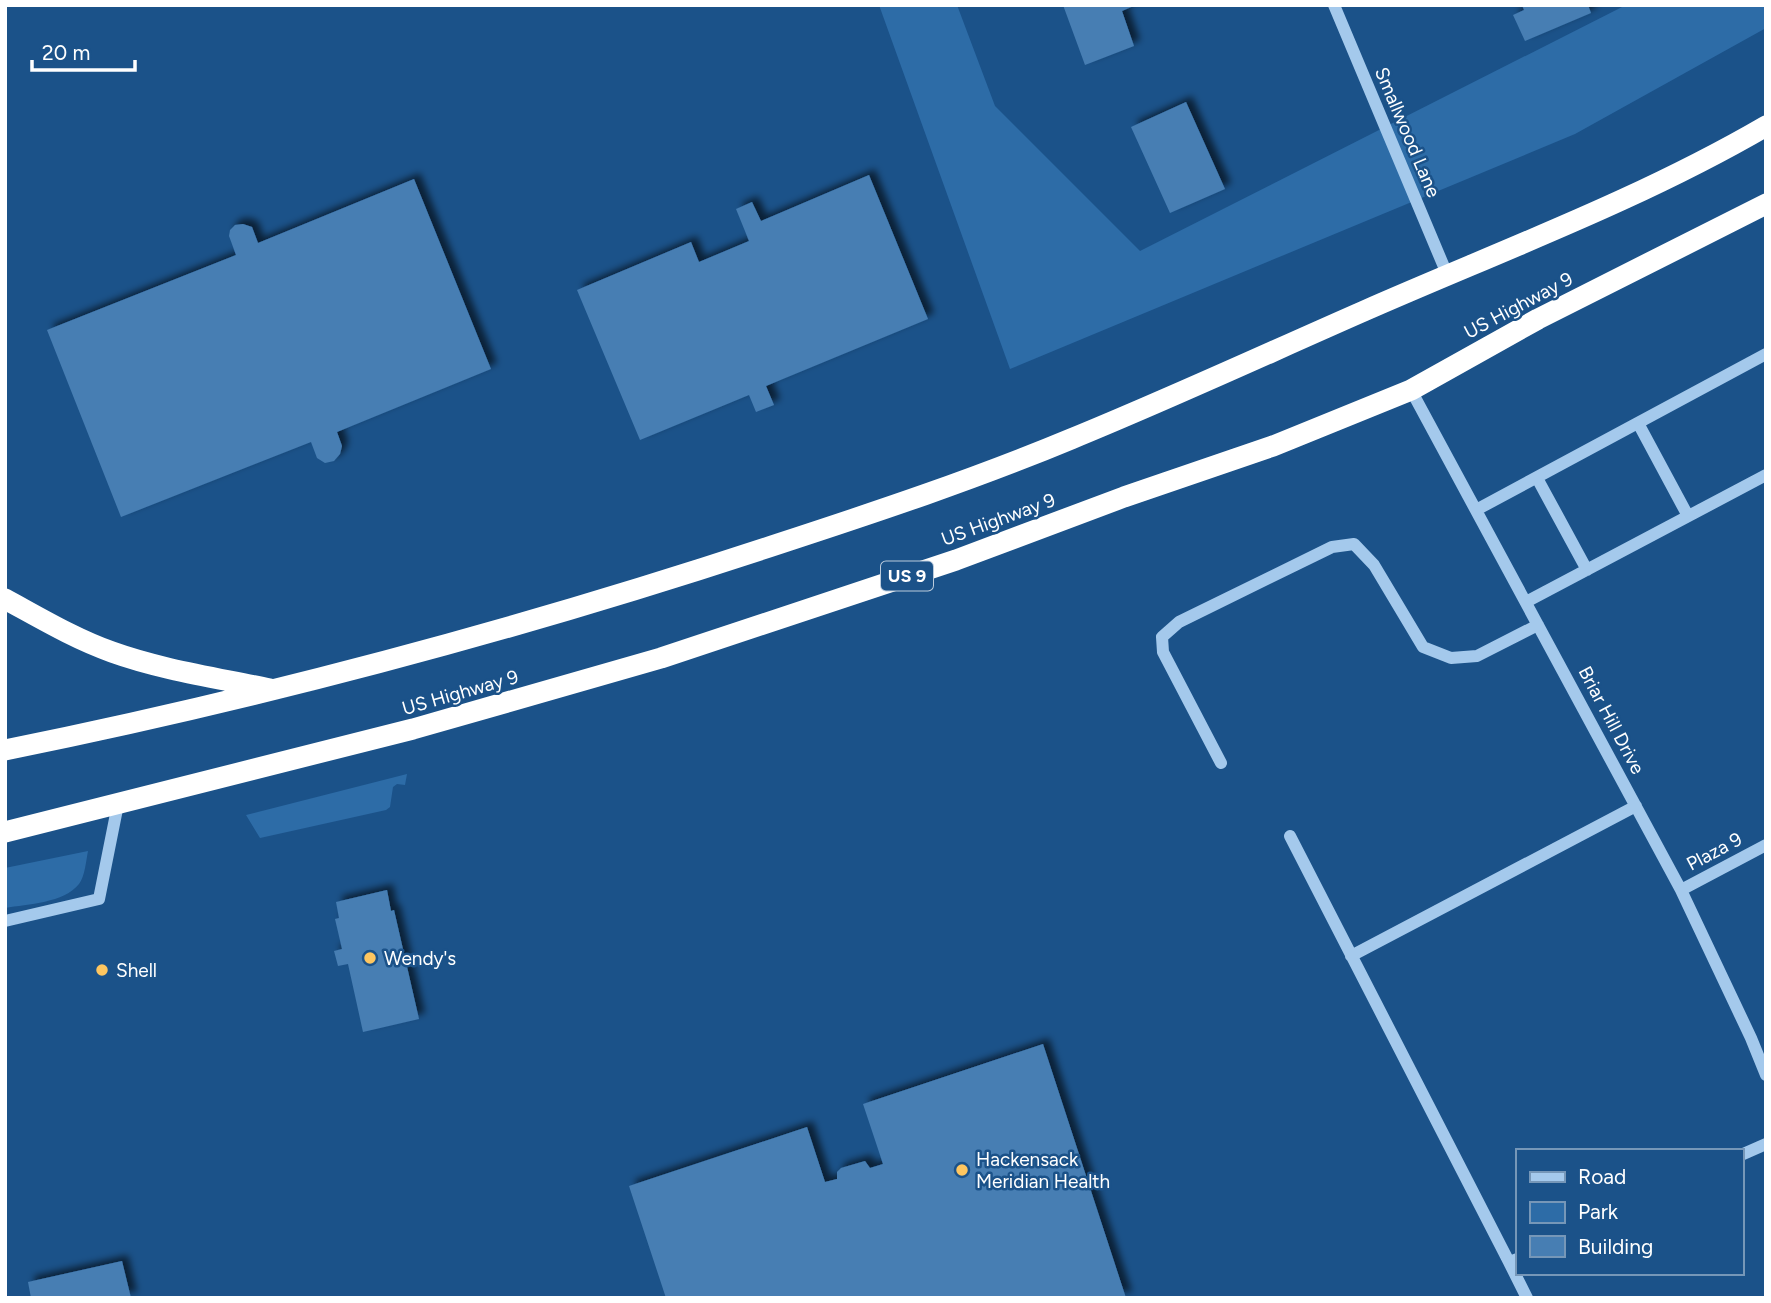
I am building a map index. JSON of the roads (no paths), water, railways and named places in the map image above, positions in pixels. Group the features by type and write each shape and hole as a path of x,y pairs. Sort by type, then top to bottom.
{"highway":[{"path":"5,750 130,725 275,691 458,643 627,593 886,508 1069,440 1626,197 1766,126"},
{"name":"US Highway 9","path":"5,832 413,729 661,658 956,560 1124,496 1273,446 1411,390 1538,319 1766,204"},
{"path":"5,599 70,634 110,651 134,659 275,691"}],"street":[{"name":"Smallwood Lane","path":"1334,5 1447,274"},
{"path":"1476,510 1766,354"},
{"name":"Briar Hill Drive","path":"1411,390 1681,890 1766,1075"},
{"path":"1638,423 1688,516"},
{"path":"1526,602 1766,475"},
{"path":"1537,478 1587,569"},
{"path":"1221,763 1163,652 1162,637 1179,622 1332,547 1354,544 1374,565 1423,647 1451,658 1477,656 1538,625"},
{"path":"5,921 99,899 118,804"},
{"path":"1350,956 1636,806"},
{"path":"1290,836 1350,956 1513,1260"},
{"name":"Plaza 9","path":"1681,890 1766,845"},
{"path":"1743,1154 1766,1144"},
{"path":"1519,1275 1527,1298"}],"place":[{"name":"Wendy's","path":"370,958"},
{"name":"Shell","path":"102,970"},
{"name":"Hackensack Meridian Health","path":"962,1170"}]}
